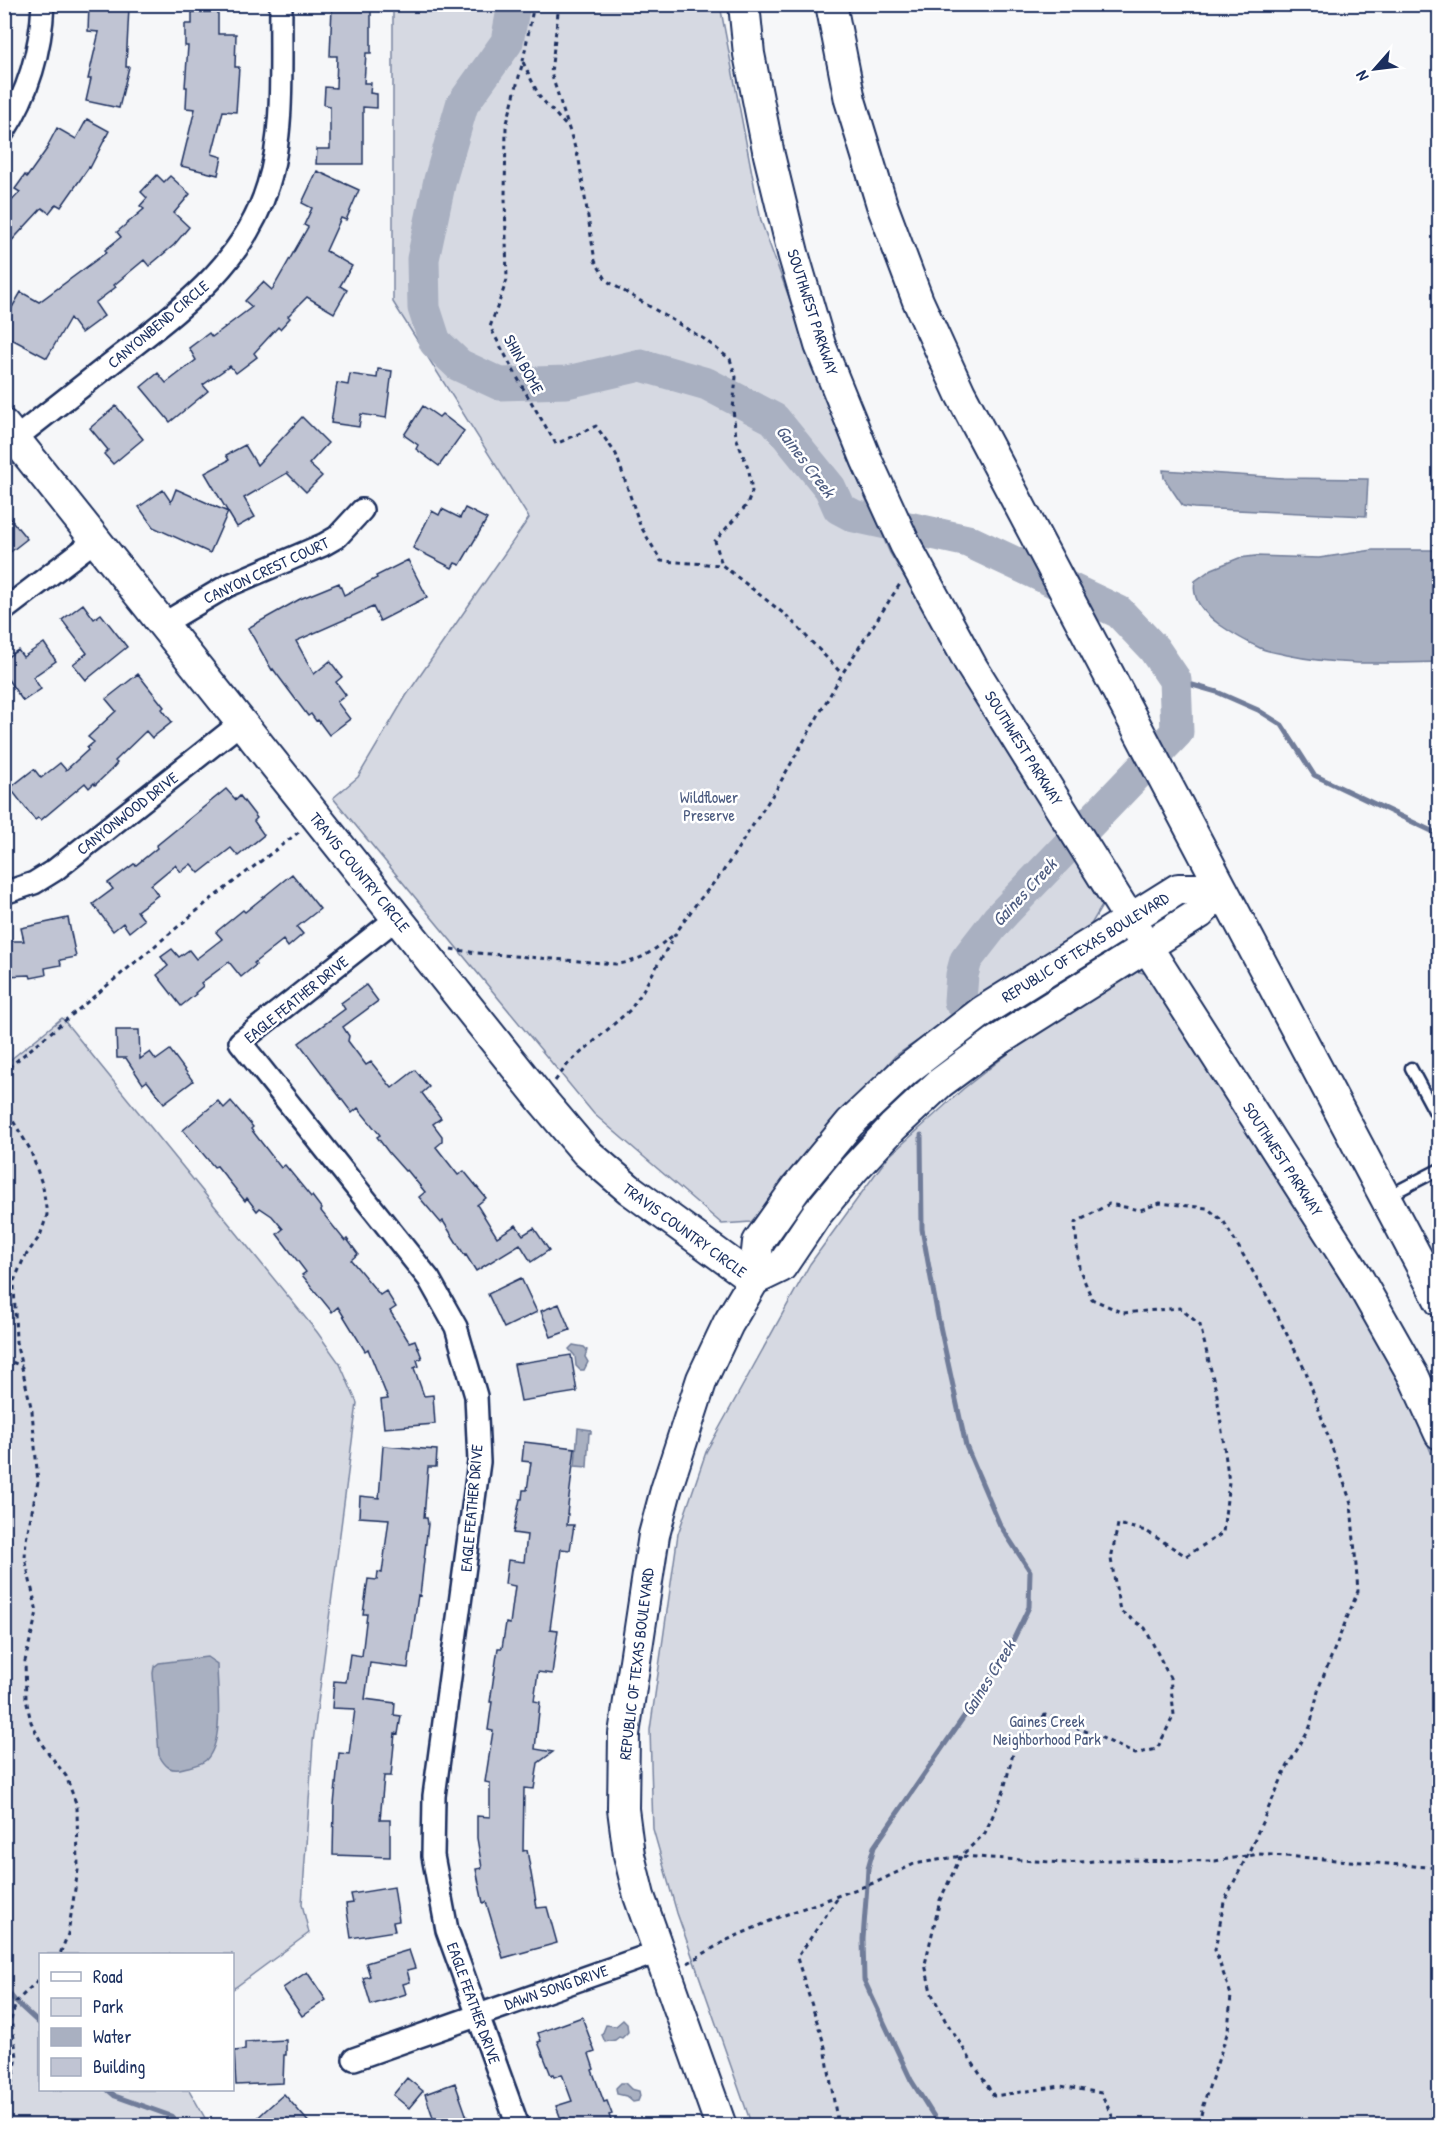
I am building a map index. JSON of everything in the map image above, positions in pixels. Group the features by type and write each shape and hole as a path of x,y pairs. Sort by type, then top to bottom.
{"street":[{"path":"4,131 17,109 34,65 40,39 43,4"},
{"name":"CANYONBEND CIRCLE","path":"10,431 198,294 232,256 245,237 259,209 273,163 278,130 281,4"},
{"name":"SOUTHWEST PARKWAY","path":"744,4 749,54 769,155 793,253 820,345 867,461 910,553 972,667 1147,947 1358,1276 1414,1377 1440,1434"},
{"path":"831,4 850,100 882,205 918,301 960,393 1440,1301"},
{"name":"TRAVIS COUNTRY CIRCLE","path":"10,431 542,1100 586,1152 629,1189 754,1280"},
{"name":"CANYON CREST COURT","path":"163,624 227,586 323,545 344,531 362,510"},
{"path":"4,610 97,539"},
{"name":"CANYONWOOD DRIVE","path":"4,893 34,883 56,870 242,722"},
{"name":"REPUBLIC OF TEXAS BOULEVARD","path":"721,2126 639,1896 631,1865 623,1809 624,1734 654,1535 702,1379 728,1324 754,1280 758,1242 797,1187 850,1123 905,1071 982,1011 1178,889 1222,889"},
{"name":"REPUBLIC OF TEXAS BOULEVARD","path":"754,1280 781,1267 816,1215 854,1169 893,1127 940,1083 994,1043 1200,913 1222,889"},
{"name":"EAGLE FEATHER DRIVE","path":"397,918 240,1042 429,1279 456,1327 476,1396 478,1462 434,1796 434,1856 447,1930 518,2126"},
{"name":"DAWN SONG DRIVE","path":"354,2059 658,1952"}],"lane":[{"path":"1411,1068 1440,1122"},
{"path":"1385,1198 1440,1169"}],"path":[{"name":"SHIN BOME","path":"534,4 523,61 506,127 507,280 490,327 556,444 596,426 616,454 640,525 661,561 722,566"},
{"path":"559,4 551,73 579,160 595,261 607,281 704,339 730,359 736,377 733,409 736,437 749,471 752,492 747,505 715,542 722,566 788,617 842,674"},
{"path":"523,61 539,96 570,130"},
{"path":"542,1100 568,1064 630,1010 676,933 722,873 771,798 910,553"},
{"path":"4,1075 8,1068 210,900 301,831"},
{"path":"417,942 477,953 615,964 630,963 647,955 676,933"},
{"path":"4,1106 30,1149 43,1186 47,1215 40,1236 24,1258 14,1281 16,1342 32,1411 38,1482 25,1558 38,1612 25,1661 26,1698 32,1722 43,1746 66,1776 77,1806 78,1870 68,1934 60,1953"},
{"path":"1117,2126 1101,2093 1061,2086 994,2096 945,2020 931,1992 925,1964 940,1900 961,1856 985,1833 1003,1793 1016,1742 1045,1715 1135,1754 1157,1749 1174,1715 1170,1678 1145,1628 1120,1611 1111,1559 1118,1524 1146,1531 1186,1556 1223,1533 1229,1482 1217,1395 1200,1325 1180,1308 1122,1313 1092,1299 1079,1268 1075,1223 1109,1204 1140,1210 1160,1203 1207,1208 1224,1222 1270,1301 1306,1372 1351,1503 1358,1591 1318,1687 1310,1727 1286,1769 1224,1902 1215,1950 1231,1995 1228,2031 1203,2105 1199,2126"},
{"path":"4,1359 22,1366"},
{"path":"686,1964 724,1941 779,1917 879,1881 914,1864 961,1856 1065,1863 1110,1860 1215,1861 1260,1854 1440,1868"},
{"path":"838,1897 797,1958 825,2047 838,2126"},
{"path":"4,2098 11,2088 17,2056 11,2020 16,2002 39,1979"}],"green space":[{"name":"Wildflower Preserve","path":"393,5 720,5 761,221 848,458 890,553 1102,906 1090,926 895,1056 751,1222 722,1224 594,1114 333,798 358,777 406,696 529,518 393,302"},
{"name":"Gaines Creek Neighborhood Park","path":"1133,970 1147,974 1354,1302 1409,1403 1439,1473 1439,2125 752,2126 677,1913 653,1829 650,1730 678,1534 706,1452 810,1264 887,1158 963,1089 1041,1028"},
{"path":"62,1018 317,1332 340,1364 357,1403 313,1742 302,1904 309,1933 234,1988 234,1953 39,1953 39,2091 190,2091 209,2125 5,2126 5,1064"}],"water":[{"path":"1163,470 1283,478 1368,479 1366,516 1183,506 1164,478"},
{"path":"1373,550 1439,550 1439,662 1325,661 1267,650 1240,638 1214,621 1200,606 1195,594 1195,581 1212,569 1239,558 1255,556 1319,558"},
{"path":"573,1345 584,1347 587,1350 585,1357 588,1362 584,1370 576,1366 575,1356 569,1349"},
{"path":"578,1428 591,1430 587,1467 575,1466"},
{"path":"207,1657 217,1664 219,1714 216,1740 204,1762 172,1769 159,1755 154,1667 159,1663"},
{"path":"623,2020 627,2024 628,2032 622,2038 605,2042 602,2035 606,2025 616,2026"},
{"path":"621,2083 639,2091 638,2101 633,2102 626,2096 617,2094 616,2088"}],"building":[{"path":"89,5 129,7 126,67 129,67 119,108 86,101 91,79 88,79 99,32 88,31"},
{"path":"371,6 371,53 366,53 364,83 371,83 370,93 377,94 377,108 363,107 363,164 316,164 317,149 330,149 330,106 324,105 325,87 336,88 337,56 330,56 332,7"},
{"path":"192,12 218,12 218,34 236,34 235,67 239,67 236,112 223,111 212,154 222,157 218,175 181,166 195,109 186,108 187,87 185,87 188,46 185,46 185,24 192,24"},
{"path":"87,119 109,131 90,168 61,207 56,204 49,213 42,208 4,249 4,209 20,192 15,189 25,175 27,177 49,146 57,128 76,139"},
{"path":"317,171 359,190 346,220 341,218 326,251 352,266 340,286 347,290 334,313 307,297 288,316 290,318 280,329 278,327 254,353 257,357 236,373 230,366 203,385 208,391 170,422 141,387 158,373 166,383 196,360 189,348 209,333 212,337 252,307 245,301 263,282 272,290 308,227 304,225 312,208 302,203"},
{"path":"157,175 164,182 170,176 190,194 174,213 189,227 174,245 149,266 144,260 114,285 116,287 95,303 104,316 81,333 70,318 47,358 4,335 4,321 21,292 39,302 107,252 105,250 121,237 117,232 144,209 140,206 147,198 141,192"},
{"path":"378,369 392,371 386,418 361,414 359,427 331,423 337,383 348,385 350,374 377,378"},
{"path":"116,406 143,439 113,464 104,454 108,450 90,428"},
{"path":"423,406 439,417 442,414 464,431 439,466 416,449 418,445 404,435"},
{"path":"302,417 328,443 309,464 322,476 306,492 287,473 244,498 255,517 237,527 205,473 229,460 226,455 245,445 257,465"},
{"path":"176,489 228,512 210,553 153,527 139,507 163,490 171,502"},
{"path":"465,508 487,519 460,565 455,563 452,568 413,548 432,511 439,515 442,509 460,518"},
{"path":"4,511 27,539 4,557"},
{"path":"408,560 427,597 380,621 373,607 296,641 314,674 330,661 342,677 336,682 346,695 337,702 350,719 329,735 318,720 316,721 311,714 308,716 272,670 248,628 300,599 339,583 344,595"},
{"path":"83,604 94,619 101,614 127,647 86,680 73,664 87,653 62,620"},
{"path":"44,643 56,661 33,677 41,689 23,701 4,674 4,659 18,650 23,657"},
{"path":"138,674 164,707 162,709 172,722 152,738 146,731 115,761 117,763 112,769 95,785 94,783 89,788 85,783 41,820 38,818 35,820 10,788 34,769 41,778 60,763 66,770 94,742 88,737 116,711 106,699"},
{"path":"226,789 236,800 240,796 257,818 254,821 264,835 238,856 231,848 199,873 191,864 181,872 175,865 151,885 158,895 137,911 144,920 129,932 123,923 113,931 93,904 113,889 108,883 134,864 136,865"},
{"path":"292,874 320,909 297,927 303,934 288,947 283,940 254,963 256,965 241,977 229,962 201,983 203,986 181,1006 157,975 168,966 161,957 172,949 179,957 189,950 196,959 222,939 216,932"},
{"path":"68,918 76,957 60,960 61,965 45,968 46,975 31,978 30,975 4,976 4,941 24,941 21,928"},
{"path":"366,985 378,1001 343,1027 349,1036 348,1041 366,1065 371,1062 392,1088 415,1070 429,1087 422,1093 441,1118 433,1124 442,1136 442,1142 436,1147 458,1175 464,1171 486,1198 477,1205 497,1237 516,1225 523,1235 534,1228 549,1250 531,1262 520,1244 476,1271 443,1221 441,1223 419,1197 425,1192 389,1153 377,1137 380,1135 358,1108 352,1113 299,1043 345,1009 341,1003"},
{"path":"116,1030 139,1030 140,1059 150,1052 156,1060 170,1050 193,1081 164,1103 147,1081 143,1084 126,1058 117,1058"},
{"path":"218,1101 224,1108 231,1101 253,1127 251,1129 281,1168 285,1165 312,1196 345,1241 347,1239 358,1254 351,1260 380,1295 386,1291 396,1307 390,1311 409,1342 415,1340 422,1358 417,1360 419,1366 414,1368 424,1396 433,1395 435,1424 384,1428 381,1400 388,1399 368,1349 365,1351 338,1307 332,1312 302,1275 306,1272 277,1234 283,1229 272,1216 260,1208 257,1211 247,1198 245,1201 217,1166 214,1167 183,1130"},
{"path":"521,1278 537,1312 504,1328 488,1294"},
{"path":"559,1304 570,1330 551,1337 541,1311"},
{"path":"571,1355 577,1392 521,1401 514,1364"},
{"path":"524,1442 575,1448 567,1514 567,1525 574,1525 570,1550 561,1549 550,1629 558,1630 552,1674 538,1672 534,1701 540,1702 535,1749 553,1752 538,1763 534,1789 524,1788 523,1851 527,1850 537,1908 547,1907 557,1943 503,1958 486,1902 483,1903 476,1869 482,1868 477,1838 477,1816 490,1817 490,1783 485,1782 493,1731 488,1730 492,1702 490,1702 498,1648 502,1648 506,1623 510,1624 515,1586 505,1584 508,1560 524,1562 527,1535 513,1533 520,1499 522,1499 523,1490 527,1490 531,1462 522,1461"},
{"path":"383,1446 437,1450 436,1467 428,1467 424,1518 427,1518 428,1524 420,1596 418,1595 408,1668 370,1663 365,1699 395,1703 394,1715 401,1716 398,1734 395,1733 391,1776 384,1776 380,1820 390,1820 390,1857 333,1855 334,1805 339,1753 349,1754 355,1709 332,1708 334,1681 346,1682 350,1654 362,1656 367,1614 363,1614 368,1579 377,1580 378,1572 382,1573 389,1519 359,1517 360,1496 379,1498"},
{"path":"394,1887 399,1921 393,1922 395,1931 351,1938 346,1904 353,1903 351,1894"},
{"path":"409,1950 415,1968 407,1970 410,1982 403,1984 406,1994 371,2005 363,1978 370,1976 366,1963"},
{"path":"307,1972 326,2000 302,2016 283,1988"},
{"path":"582,2017 595,2052 589,2054 594,2069 592,2070 604,2102 607,2101 612,2114 609,2115 613,2126 568,2126 565,2118 561,2119 556,2106 572,2101 562,2074 554,2077 553,2074 551,2075 538,2042 541,2041 538,2033"},
{"path":"286,2040 283,2083 236,2085 234,2051 245,2050 245,2042"},
{"path":"407,2078 423,2091 409,2108 393,2095"},
{"path":"455,2083 468,2120 452,2126 436,2126 425,2094"},
{"path":"284,2094 312,2126 249,2126 267,2109"}],"waterway":[{"name":"Gaines Creek","path":"514,4 507,42 462,105 440,180 423,259 424,308 435,342 459,365 500,384 567,382 641,365 707,384 774,419 830,488 839,508 854,516 968,541 1119,612 1154,649 1175,680 1177,732 997,920 966,960 960,1001"},
{"path":"1175,680 1217,692 1258,710 1282,725 1314,775 1440,835"},
{"name":"Gaines Creek","path":"921,1135 922,1229 938,1317 966,1446 1000,1525 1030,1571 1029,1607 1005,1657 874,1847 868,1868 863,1939 864,1980 911,2080 940,2126"},
{"path":"4,1987 16,2002 39,2023"},
{"path":"109,2091 115,2096 171,2116 180,2126"}]}
